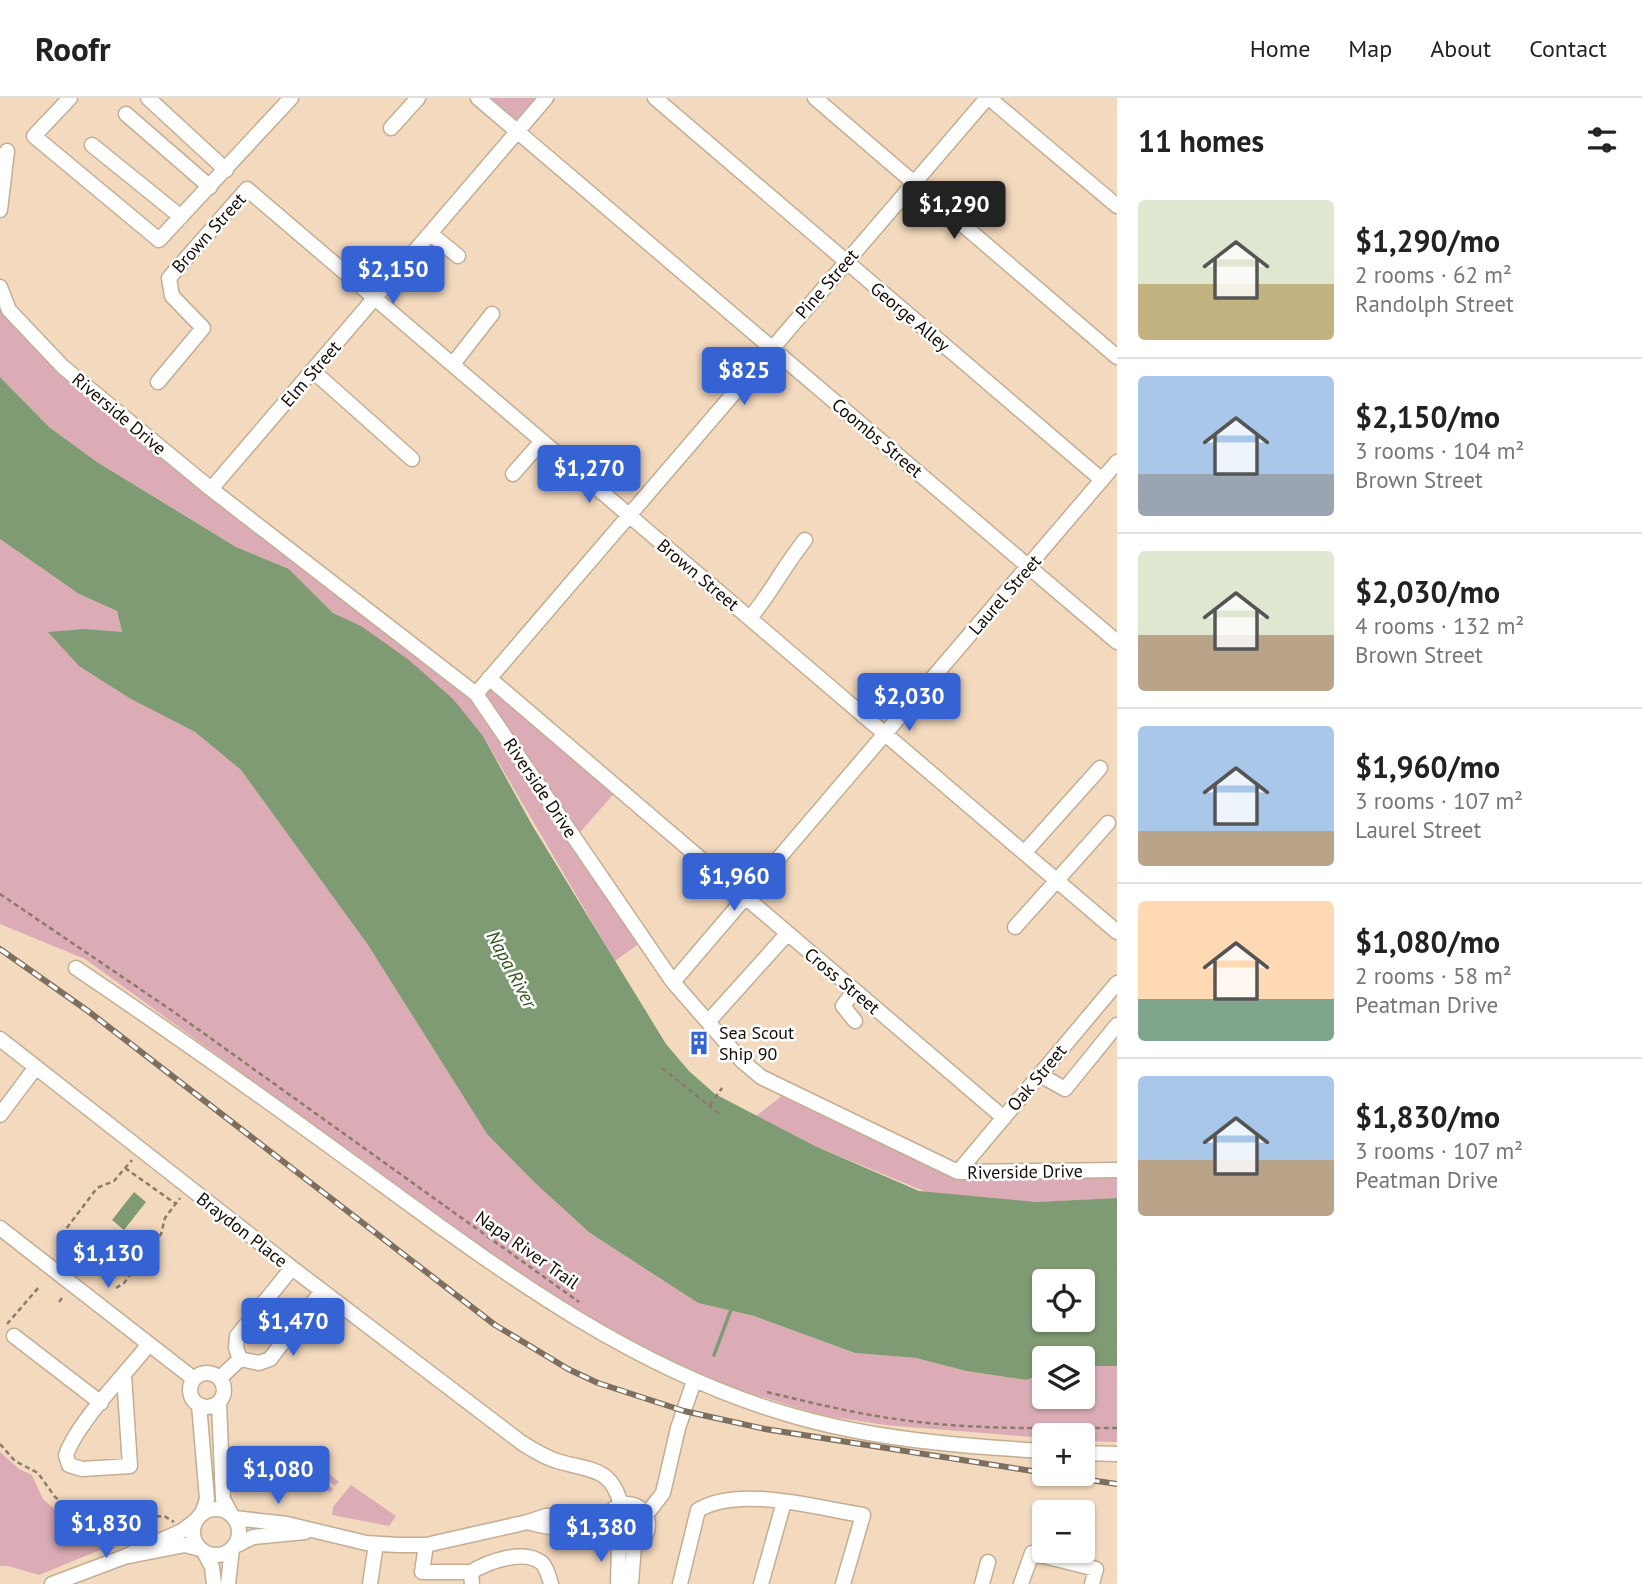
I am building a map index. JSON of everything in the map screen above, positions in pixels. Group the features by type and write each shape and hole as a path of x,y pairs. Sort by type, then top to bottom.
{"street":[{"path":"70,98 34,136 159,240 291,98"},
{"path":"148,98 226,170"},
{"path":"391,128 418,98"},
{"name":"Coombs Street","path":"478,98 1117,642"},
{"name":"Elm Street","path":"211,489 546,98"},
{"name":"George Alley","path":"655,98 1102,480"},
{"path":"815,98 1117,357"},
{"path":"988,98 1117,206"},
{"name":"Pine Street","path":"476,694 988,98"},
{"path":"126,114 210,187"},
{"path":"92,145 181,217"},
{"path":"0,210 7,151"},
{"name":"Brown Street","path":"158,382 203,328 172,296 169,278 247,190 1117,932"},
{"path":"431,233 457,256"},
{"name":"Riverside Drive","path":"0,289 9,310 63,367 211,489 476,694 673,982 742,1062 761,1077 958,1172 1117,1170"},
{"path":"453,364 492,314"},
{"path":"313,371 412,459"},
{"path":"513,474 542,441"},
{"name":"Laurel Street","path":"673,982 1117,462"},
{"path":"750,618 775,589 781,569 805,540"},
{"name":"Cross Street","path":"489,678 1004,1118"},
{"path":"1024,853 1100,768"},
{"path":"1015,927 1108,823"},
{"path":"708,1022 787,934"},
{"path":"76,968 230,1073 554,1307 635,1353 694,1381 788,1415 840,1427 931,1442 1032,1450"},
{"name":"Oak Street","path":"958,1172 1117,983"},
{"path":"854,991 843,1006 855,1021"},
{"path":"1040,1075 1065,1089 1117,1025"},
{"name":"Braydon Place","path":"1,1041 522,1443 550,1458 593,1469 607,1477 615,1486 621,1505"},
{"path":"0,1115 36,1067"},
{"path":"0,1228 194,1379"},
{"path":"240,1359 236,1348 237,1336 292,1268"},
{"path":"240,1359 259,1363 270,1359 322,1291"},
{"path":"14,1336 101,1403"},
{"path":"124,1375 130,1466 75,1468 67,1462 67,1451 101,1403 149,1344"},
{"path":"220,1378 240,1359"},
{"path":"214,1584 212,1567 194,1537 207,1499 200,1405 190,1391 194,1379 207,1372 220,1378"},
{"path":"220,1378 224,1394 219,1403 223,1499 240,1532 233,1548 228,1584"},
{"path":"528,1522 549,1529 585,1529 620,1542 647,1533 646,1515 663,1493 678,1428 694,1381"},
{"path":"200,1405 209,1407 219,1403"},
{"path":"1095,1453 1117,1454"},
{"path":"680,1584 698,1510 708,1504 735,1498 784,1502 863,1515 843,1584"},
{"path":"761,1584 784,1502"},
{"path":"52,1584 124,1557 182,1531 199,1517 217,1508 233,1516 287,1524 310,1532 376,1544 425,1545 546,1517 607,1517 621,1505 635,1506 646,1515"},
{"path":"607,1517 620,1542 631,1584"},
{"path":"124,1557 186,1545 218,1555 253,1537 310,1532"},
{"path":"618,1584 620,1542"},
{"path":"370,1584 376,1544"},
{"path":"425,1545 423,1578 471,1578 484,1565 502,1560 533,1558 544,1565 551,1584"},
{"path":"1021,1584 1032,1553 1096,1569 1092,1584"},
{"path":"982,1584 988,1562"}],"path":[{"name":"Napa River Trail","path":"0,894 174,1012 584,1306"},
{"path":"662,1068 722,1116"},
{"path":"709,1106 722,1088"},
{"path":"59,1243 63,1233 97,1188 114,1181 140,1149"},
{"path":"125,1168 176,1204"},
{"path":"116,1288 124,1283 161,1234 165,1218 189,1188"},
{"path":"84,1271 115,1230"},
{"path":"0,1324 4,1326 12,1320 25,1299 39,1287"},
{"path":"59,1302 62,1298"},
{"path":"763,1391 844,1411 904,1421 1004,1428 1117,1428"},
{"path":"0,1444 15,1461 38,1473 55,1497 85,1520 164,1516 177,1524"}],"shaded area":[{"path":"478,98 546,98 517,132"},
{"path":"0,300 63,367 475,694 489,679 618,789 575,838 644,940 615,961 483,736 361,626 333,613 289,569 236,547 97,462 49,427 0,377"},
{"path":"0,539 79,594 117,611 122,633 85,629 131,699 195,732 241,770 368,945 487,1134 590,1233 698,1303 754,1316 855,1353 916,1358 966,1371 1026,1380 1032,1378 1032,1409 1095,1409 1095,1366 1117,1366 1117,1442 1095,1441 1095,1423 1032,1423 1032,1437 885,1425 821,1415 724,1385 636,1348 529,1281 85,959 0,924"},
{"path":"787,1092 958,1172 1117,1170 1117,1198 1036,1202 931,1194 815,1146 756,1116"},
{"path":"0,1452 19,1469 32,1475 43,1499 61,1515 112,1545 39,1575 0,1566"},
{"path":"313,1460 339,1482 335,1486 309,1464"},
{"path":"307,1465 333,1489 330,1493 304,1469"},
{"path":"351,1485 396,1516 389,1526 332,1515 333,1507"}],"water":[{"name":"Napa River","path":"0,377 49,427 97,462 236,547 289,569 333,613 361,626 409,660 453,699 483,736 532,825 666,1044 689,1071 715,1094 815,1146 919,1191 1036,1202 1117,1198 1117,1366 1095,1366 1095,1346 1032,1346 1032,1378 1026,1380 966,1371 916,1358 855,1353 754,1316 698,1303 590,1233 487,1134 368,945 241,770 195,732 131,699 79,666 48,632 85,629 122,632 117,611 79,594 0,539"},
{"path":"134,1192 146,1202 124,1230 112,1220"}],"waterway":[{"path":"714,1355 732,1307"}],"railway":[{"path":"0,949 88,1011 495,1325 568,1369 598,1383 684,1411 765,1429 1032,1471"},
{"path":"1095,1481 1117,1484"}],"place":[{"name":"Sea Scout Ship 90","path":"699,1043"}]}
